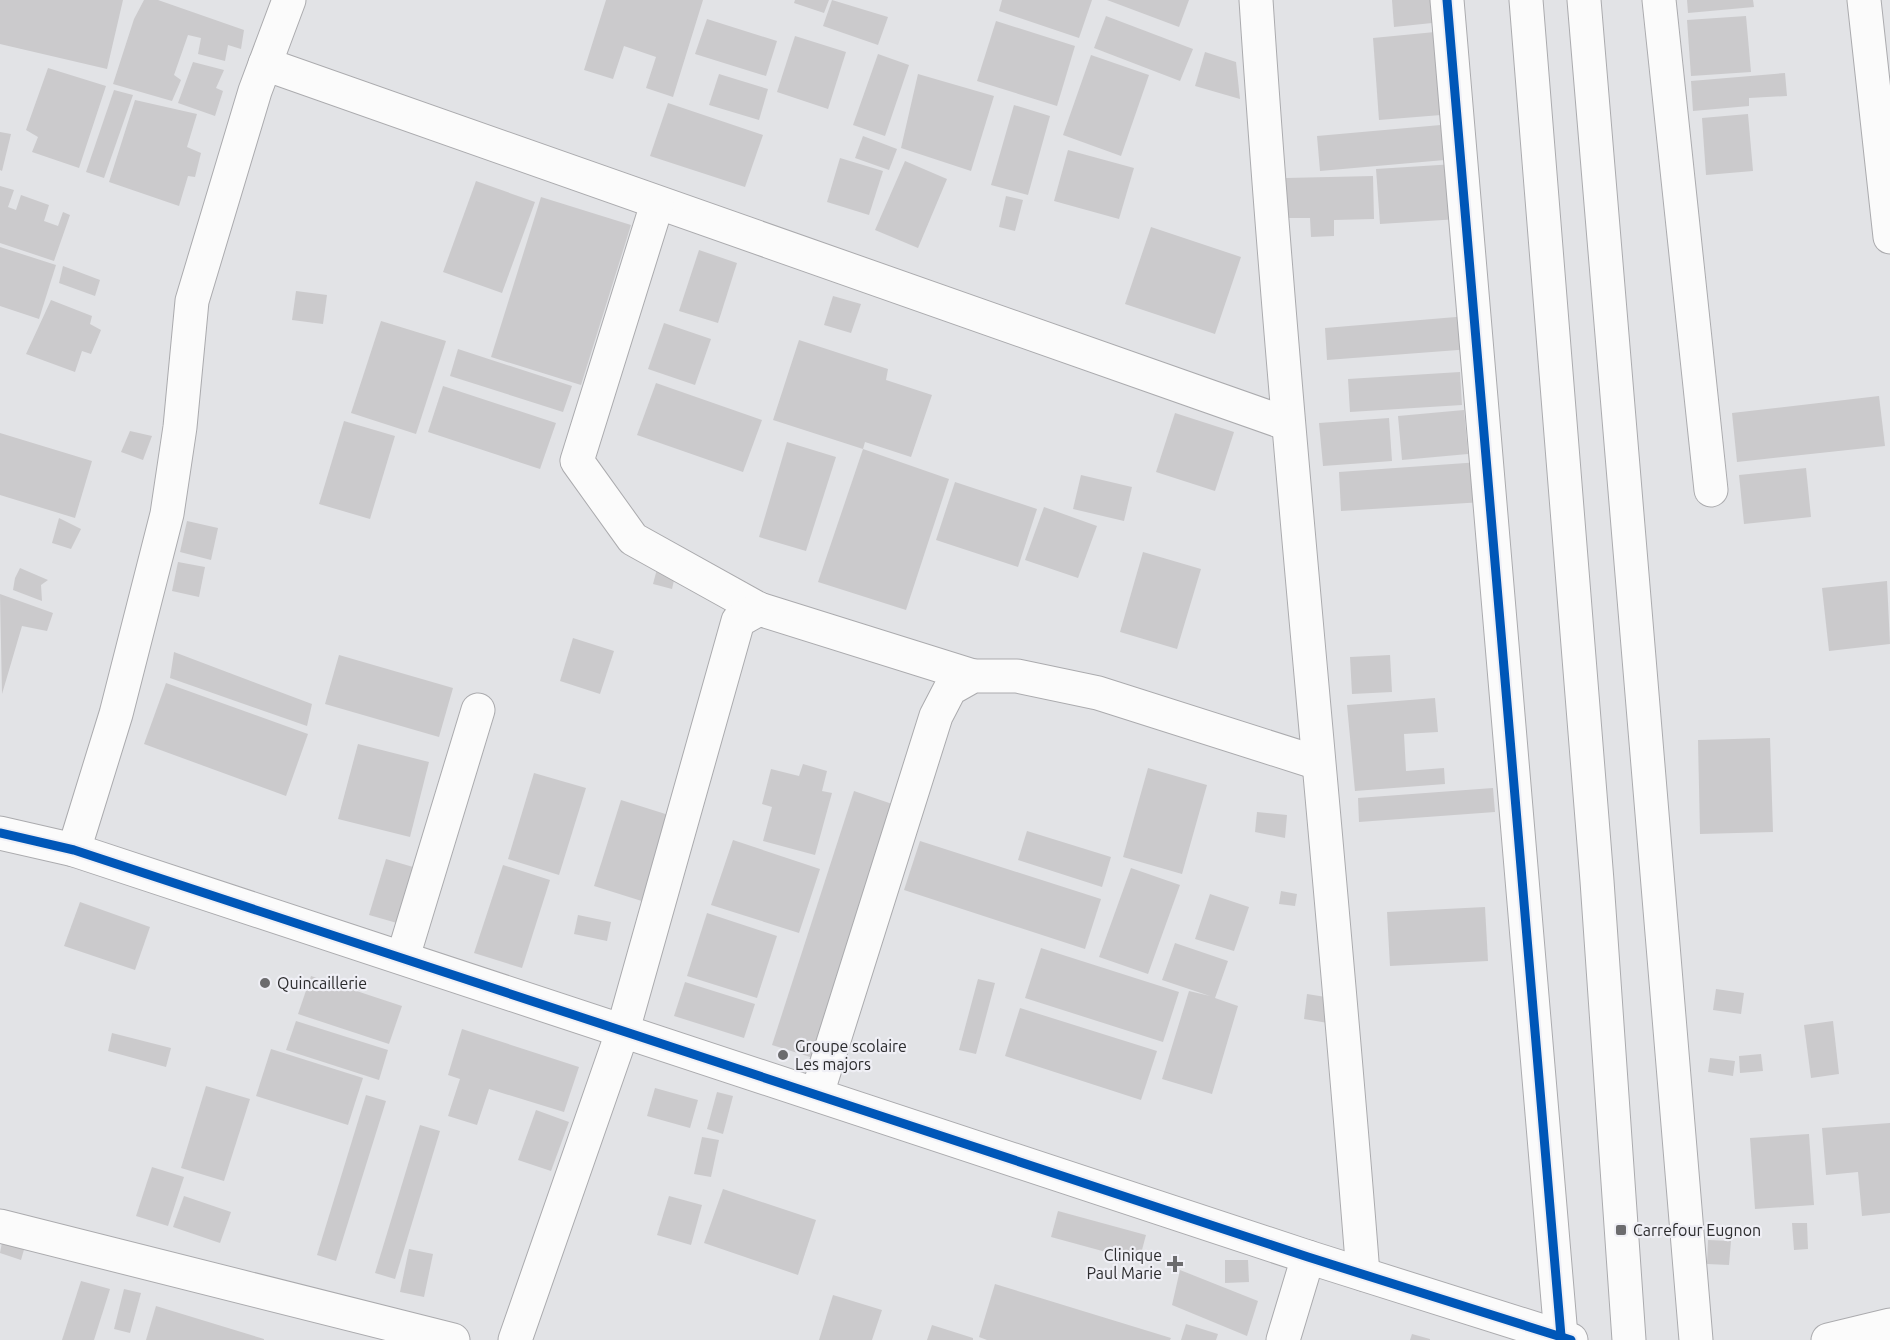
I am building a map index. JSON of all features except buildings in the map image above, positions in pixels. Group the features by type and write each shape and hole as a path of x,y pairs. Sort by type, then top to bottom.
{"street":[{"path":"74,850 116,714 166,514 180,427 192,301 265,64 289,0"},
{"path":"1256,0 1271,235 1364,1274"},
{"path":"0,833 74,850 1308,1257 1566,1338 1447,0"},
{"path":"1526,0 1594,845 1629,1340"},
{"path":"1584,0 1696,1340"},
{"path":"1659,0 1711,490"},
{"path":"1864,0 1890,237"},
{"path":"265,64 657,204 1288,424"},
{"path":"657,204 577,461 633,539 759,609 973,675 1017,676 1098,693 1318,764"},
{"path":"515,1340 623,1030 738,621 759,609"},
{"path":"817,1094 936,716 950,689 973,675"},
{"path":"403,957 478,710"},
{"path":"0,1226 453,1340"},
{"path":"1283,1340 1308,1257"},
{"path":"1828,1340 1890,1325"}],"cycle path":[{"path":"1447,0 1561,1336"},
{"path":"0,833 74,850 1308,1257 1571,1340"}],"place":[{"name":"Quincaillerie","path":"265,983"},
{"name":"Groupe scolaire Les majors","path":"783,1055"},
{"name":"Carrefour Eugnon","path":"1621,1230"},
{"name":"Clinique Paul Marie","path":"1175,1264"}]}
